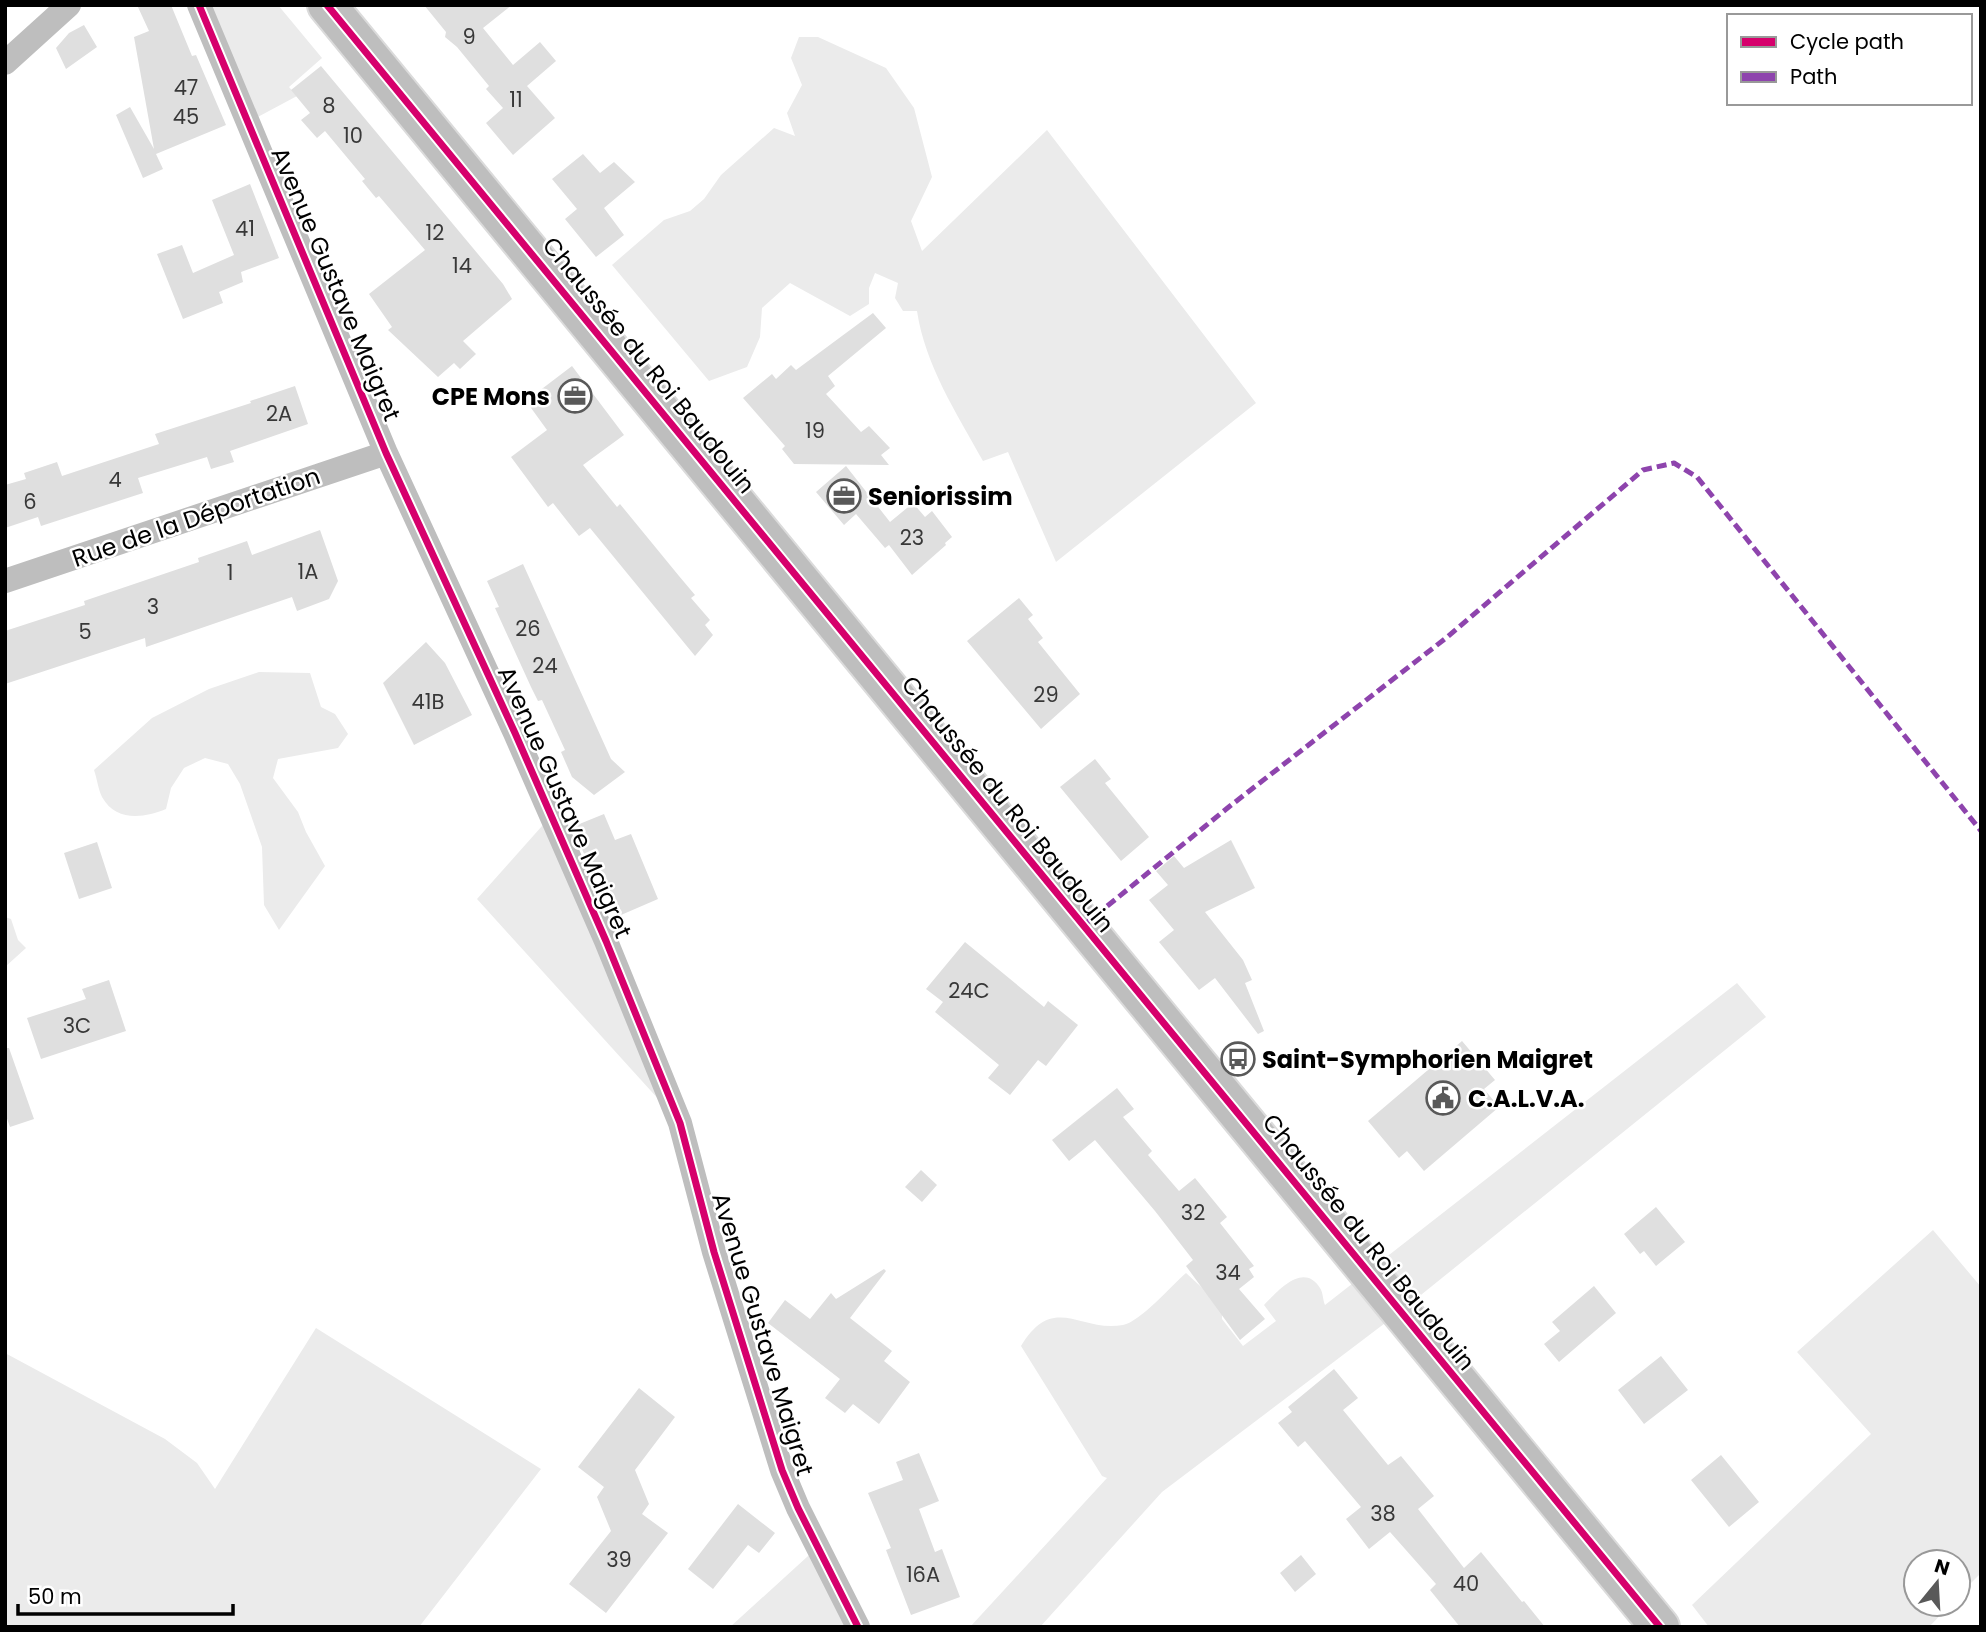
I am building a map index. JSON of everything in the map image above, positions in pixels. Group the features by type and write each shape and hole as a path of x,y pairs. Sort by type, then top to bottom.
{"main road":[{"name":"Chaussée du Roi Baudouin","path":"327,5 1660,1627"}],"street":[{"path":"5,63 69,5"},
{"name":"Avenue Gustave Maigret","path":"199,5 386,453 515,733 606,942 680,1123 714,1252 782,1471 858,1627"},
{"name":"Rue de la Déportation","path":"5,581 386,453"}],"shaded area":[{"path":"204,5 278,5 322,58 289,87 297,96 252,120"},
{"path":"799,37 818,37 886,68 914,108 932,177 911,221 922,251 1047,130 1256,403 1056,562 1008,452 983,461 935,370 927,351 917,311 903,311 895,298 898,283 875,273 869,288 869,304 850,316 790,283 762,308 760,337 747,367 709,381 612,265 664,220 690,211 704,199 721,175 774,128 795,136 787,113 802,85 791,58"},
{"path":"259,672 310,673 321,707 335,714 348,734 338,748 278,759 273,778 298,812 325,866 279,930 264,905 262,847 240,784 228,764 205,758 184,768 171,788 166,809 140,816 123,814 108,805 102,797 94,770 152,718 209,689"},
{"path":"550,817 680,1123 477,899"},
{"path":"5,917 11,919 18,940 26,948 5,967"},
{"path":"1737,983 1766,1017 1401,1311 1162,1492 1040,1627 970,1627 1107,1478 1102,1476 1021,1346 1033,1330 1045,1321 1056,1318 1108,1326 1123,1325 1147,1310 1186,1273 1222,1306 1222,1319 1243,1346 1276,1321 1264,1305 1283,1287 1298,1278 1313,1280 1321,1290 1325,1305"},
{"path":"1933,1230 1981,1287 1981,1573 1972,1582 1972,1548 1902,1548 1902,1618 1938,1618 1929,1627 1709,1627 1692,1605 1871,1434 1797,1352"},
{"path":"316,1328 541,1469 419,1627 5,1627 5,1353 165,1439 197,1463 215,1489"},
{"path":"819,1546 858,1627 730,1627"}],"building":[{"path":"137,5 171,5 192,56 196,55 226,125 156,154 163,169 143,178 116,115 130,107 154,149 134,37 149,31"},
{"path":"424,5 512,5 483,28 513,65 540,42 556,61 527,86 555,118 513,155 486,123 503,108 486,89 489,86 457,47 445,37 446,32"},
{"path":"84,25 97,47 66,69 56,48 69,33"},
{"path":"321,66 503,284 512,299 463,341 476,354 460,369 454,363 438,377 388,330 392,327 369,294 425,250 379,196 376,198 362,181 365,179 325,131 317,138 301,120 310,113 291,90"},
{"path":"583,154 600,173 614,162 635,182 604,208 624,235 596,257 565,219 577,209 552,179"},
{"path":"250,184 279,258 241,272 243,282 219,292 223,303 183,319 157,254 182,245 193,273 234,255 212,200"},
{"path":"873,313 886,328 828,376 835,386 826,394 861,432 869,426 890,448 881,455 889,465 794,464 782,449 785,446 743,398 772,374 776,379 791,365 796,370"},
{"path":"572,366 624,435 583,465 617,507 620,504 695,595 691,598 710,620 705,625 713,635 695,656 590,528 579,536 553,503 548,507 511,457 547,430 526,401"},
{"path":"295,386 308,424 230,451 234,462 211,469 207,457 138,478 143,493 41,526 38,517 5,528 5,485 26,479 24,473 57,462 62,476 159,444 155,434"},
{"path":"846,466 890,522 913,503 925,517 932,511 952,537 912,575 889,545 885,548 856,514 844,525 816,492"},
{"path":"320,530 338,581 329,599 297,611 292,597 146,647 145,638 5,684 5,631 85,605 84,601 199,562 198,558 247,541 252,555"},
{"path":"523,564 611,759 625,772 594,795 572,777 561,752 565,750 542,700 538,701 531,687 495,608 499,607 487,581"},
{"path":"1019,598 1033,615 1028,619 1043,638 1038,642 1080,694 1041,729 967,641"},
{"path":"426,642 445,663 472,715 414,745 383,683"},
{"path":"1095,759 1111,779 1105,783 1149,837 1121,861 1060,787"},
{"path":"604,814 615,840 631,834 658,899 621,915 601,870 597,872 594,865 590,867 572,827"},
{"path":"1231,840 1255,888 1205,912 1243,960 1252,980 1245,983 1264,1031 1258,1034 1215,978 1199,990 1159,942 1174,930 1149,900 1168,885 1156,871 1174,856 1184,868"},
{"path":"97,842 112,888 79,899 64,853"},
{"path":"965,942 1044,1007 1048,1001 1078,1025 1046,1066 1038,1060 1010,1095 988,1078 999,1065 935,1012 943,1002 926,989"},
{"path":"109,980 126,1031 41,1059 27,1018 86,999 82,989"},
{"name":"C.A.L.V.A.","path":"1462,1041 1495,1080 1484,1089 1499,1107 1424,1171 1407,1151 1399,1158 1368,1121"},
{"path":"5,1048 9,1048 34,1119 10,1127 5,1113"},
{"path":"1117,1088 1134,1109 1123,1117 1152,1151 1148,1155 1179,1191 1195,1178 1227,1217 1220,1223 1254,1266 1249,1269 1254,1277 1239,1289 1265,1319 1240,1340 1186,1266 1193,1260 1095,1140 1069,1161 1052,1140"},
{"path":"921,1170 937,1185 922,1202 905,1187"},
{"path":"1656,1207 1685,1242 1656,1266 1644,1251 1640,1254 1624,1234"},
{"path":"884,1269 886,1271 850,1318 892,1351 884,1361 910,1382 879,1424 853,1404 845,1413 825,1398 840,1379 768,1323 785,1300 810,1319 831,1293 836,1299"},
{"path":"1594,1286 1616,1313 1559,1362 1544,1344 1560,1331 1552,1322"},
{"path":"1661,1356 1688,1390 1644,1424 1618,1390"},
{"path":"1334,1369 1358,1398 1343,1410 1388,1465 1401,1456 1434,1496 1418,1509 1464,1568 1481,1552 1545,1627 1460,1627 1430,1590 1436,1584 1390,1532 1369,1549 1346,1519 1361,1507 1305,1441 1298,1447 1278,1423 1292,1412 1288,1407"},
{"path":"639,1388 675,1417 635,1470 649,1504 642,1514 668,1533 606,1613 569,1584 611,1531 597,1497 604,1487 578,1467"},
{"path":"919,1453 939,1501 919,1509 935,1552 942,1549 960,1597 911,1615 886,1550 891,1548 868,1493 903,1480 896,1462"},
{"path":"1721,1455 1759,1502 1729,1527 1691,1480"},
{"path":"738,1504 775,1533 759,1553 748,1545 713,1589 688,1569"},
{"path":"1301,1555 1316,1574 1295,1592 1280,1573"}],"marked path":[{"path":"1084,925 1230,806 1446,638 1643,470 1674,463 1697,477 1981,831"}],"cycle path":[{"path":"199,5 386,453 515,733 606,941 680,1123 714,1252 782,1470 798,1508 858,1627"},
{"path":"327,5 1660,1627"}],"place":[{"name":"CPE Mons","path":"575,396"},
{"name":"Seniorissim","path":"844,496"},
{"name":"Saint-Symphorien Maigret","path":"1238,1059"},
{"name":"C.A.L.V.A.","path":"1443,1098"}]}
